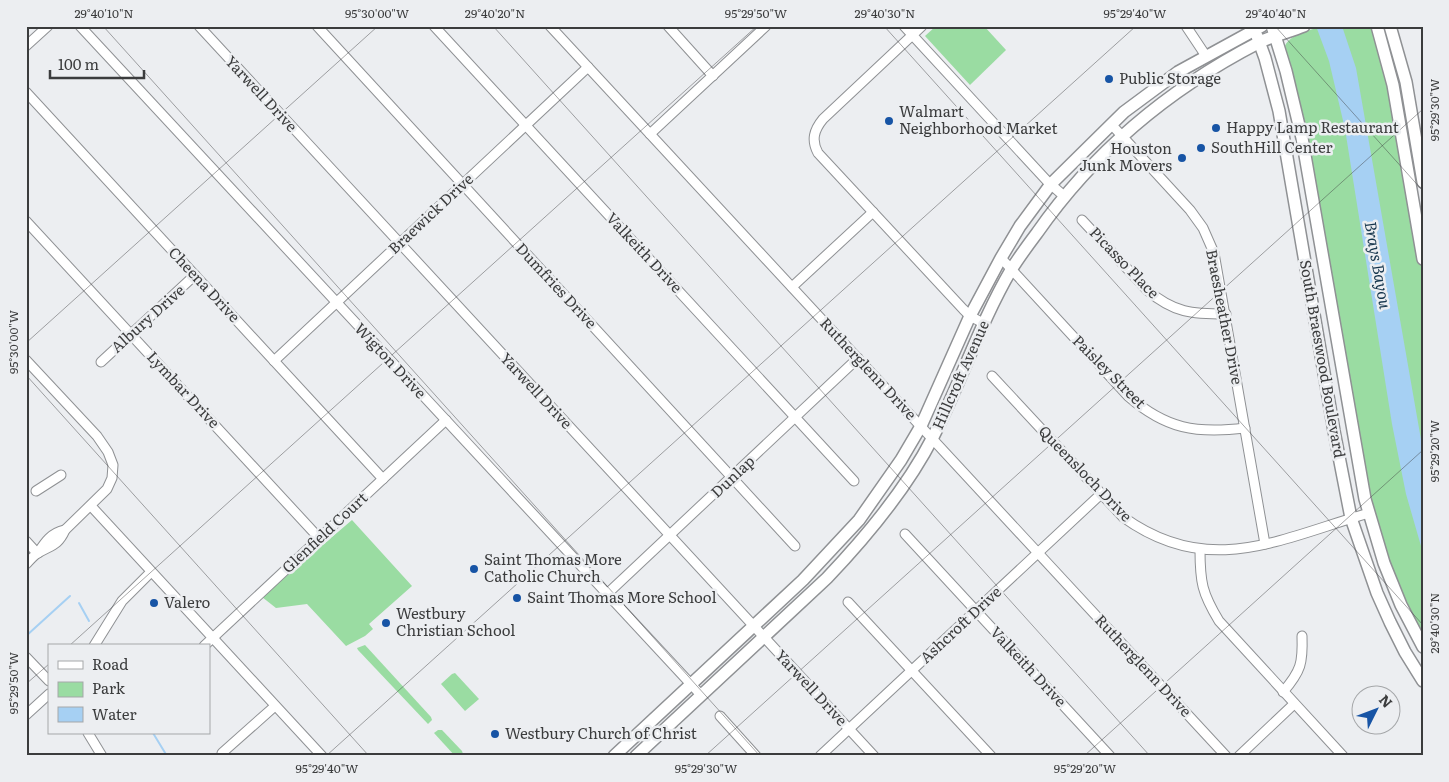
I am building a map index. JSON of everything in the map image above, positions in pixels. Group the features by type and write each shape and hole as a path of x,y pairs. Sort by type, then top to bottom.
{"main road":[{"path":"1377,26 1392,85 1423,259"},
{"path":"1390,26 1406,82 1423,182"},
{"name":"Hillcroft Avenue","path":"614,756 803,580 859,520 901,460 921,426 970,316 1001,258 1020,226 1051,184 1124,112 1178,72 1256,27"},
{"name":"South Braeswood Boulevard","path":"1256,27 1259,42 1272,79 1283,132 1351,518 1377,593 1405,652 1423,681"},
{"name":"Hillcroft Avenue","path":"638,755 827,578 856,547 888,507 932,438 963,372 983,323 1011,269 1064,196 1094,163 1122,136 1183,87 1259,42 1274,31 1302,27"},
{"name":"South Braeswood Boulevard","path":"1274,31 1286,70 1300,130 1339,355 1369,513 1384,563 1401,605 1423,648"},
{"path":"1152,111 1161,97 1179,82 1178,72"},
{"path":"1283,132 1300,130"},
{"path":"1402,136 1415,134"},
{"path":"1296,202 1312,200"},
{"path":"1322,357 1339,355"}],"street":[{"path":"26,46 48,26"},
{"name":"Wigton Drive","path":"80,26 701,696"},
{"name":"Yarwell Drive","path":"199,26 874,756"},
{"name":"Dumfries Drive","path":"317,26 795,546"},
{"name":"Valkeith Drive","path":"434,26 854,481"},
{"name":"Rutherglenn Drive","path":"550,26 1226,756"},
{"path":"668,26 713,76"},
{"path":"650,134 766,26"},
{"path":"904,26 1064,196"},
{"path":"922,26 823,119 818,125 814,136 814,146 818,153 970,316 983,323"},
{"path":"1186,26 1206,56"},
{"name":"Braewick Drive","path":"274,361 588,67"},
{"name":"Cheena Drive","path":"26,92 383,479"},
{"name":"Braesheather Drive","path":"1111,124 1185,203 1197,219 1214,253 1265,544"},
{"path":"792,287 873,212"},
{"name":"Lymbar Drive","path":"26,220 319,538"},
{"name":"Picasso Place","path":"1082,220 1157,299 1181,311 1200,314 1226,314"},
{"name":"Paisley Street","path":"1001,258 1141,408 1167,422 1194,429 1221,431 1245,428"},
{"name":"Albury Drive","path":"101,362 195,276"},
{"name":"Dunlap","path":"607,594 858,358"},
{"path":"26,360 97,436 108,452 113,465 112,478 107,489 64,530 56,532 47,540 38,553 26,564"},
{"name":"Queensloch Drive","path":"992,376 1123,516 1142,530 1162,540 1200,550 1240,550 1369,513"},
{"name":"Glenfield Court","path":"206,644 446,420"},
{"path":"36,491 61,475"},
{"name":"Ashcroft Drive","path":"820,756 1101,494"},
{"path":"91,506 322,756"},
{"name":"Valkeith Drive","path":"905,534 1110,756"},
{"path":"26,541 38,553"},
{"path":"1200,550 1200,574 1205,599 1219,621 1343,756"},
{"path":"95,644 122,601 151,572"},
{"path":"848,602 990,756"},
{"path":"1283,692 1296,677 1302,658 1302,636"},
{"path":"26,657 48,680"},
{"path":"26,715 48,695"},
{"path":"1239,756 1294,704"},
{"path":"222,753 275,706"},
{"path":"720,716 756,756"},
{"path":"89,734 102,756"},
{"path":"628,743 638,755"}],"green space":[{"path":"936,26 984,26 1006,50 970,85 925,36"},
{"path":"1321,26 1374,26 1402,156 1423,276 1423,636 1392,568 1370,496 1304,119 1285,46 1296,36"},
{"path":"352,520 412,586 369,624 373,629 365,636 346,646 307,604 276,608 262,597"},
{"path":"365,645 431,717 432,720 428,724 358,650 357,648"},
{"path":"455,673 479,699 465,711 441,684"},
{"path":"442,730 463,754 455,756 434,733"}],"water":[{"name":"Brays Bayou","path":"1316,26 1342,26 1356,68 1423,451 1423,553 1406,494 1392,424 1345,129 1329,61"}],"waterway":[{"path":"26,636 70,596"},
{"path":"79,603 89,621"},
{"path":"154,734 167,756"}],"place":[{"name":"Public Storage","path":"1109,79"},
{"name":"Walmart Neighborhood Market","path":"889,121"},
{"name":"Happy Lamp Restaurant","path":"1216,128"},
{"name":"SouthHill Center","path":"1201,148"},
{"name":"Houston Junk Movers","path":"1182,158"},
{"name":"Saint Thomas More Catholic Church","path":"474,569"},
{"name":"Saint Thomas More School","path":"517,598"},
{"name":"Valero","path":"154,603"},
{"name":"Westbury Christian School","path":"386,623"},
{"name":"Westbury Church of Christ","path":"495,734"}]}
